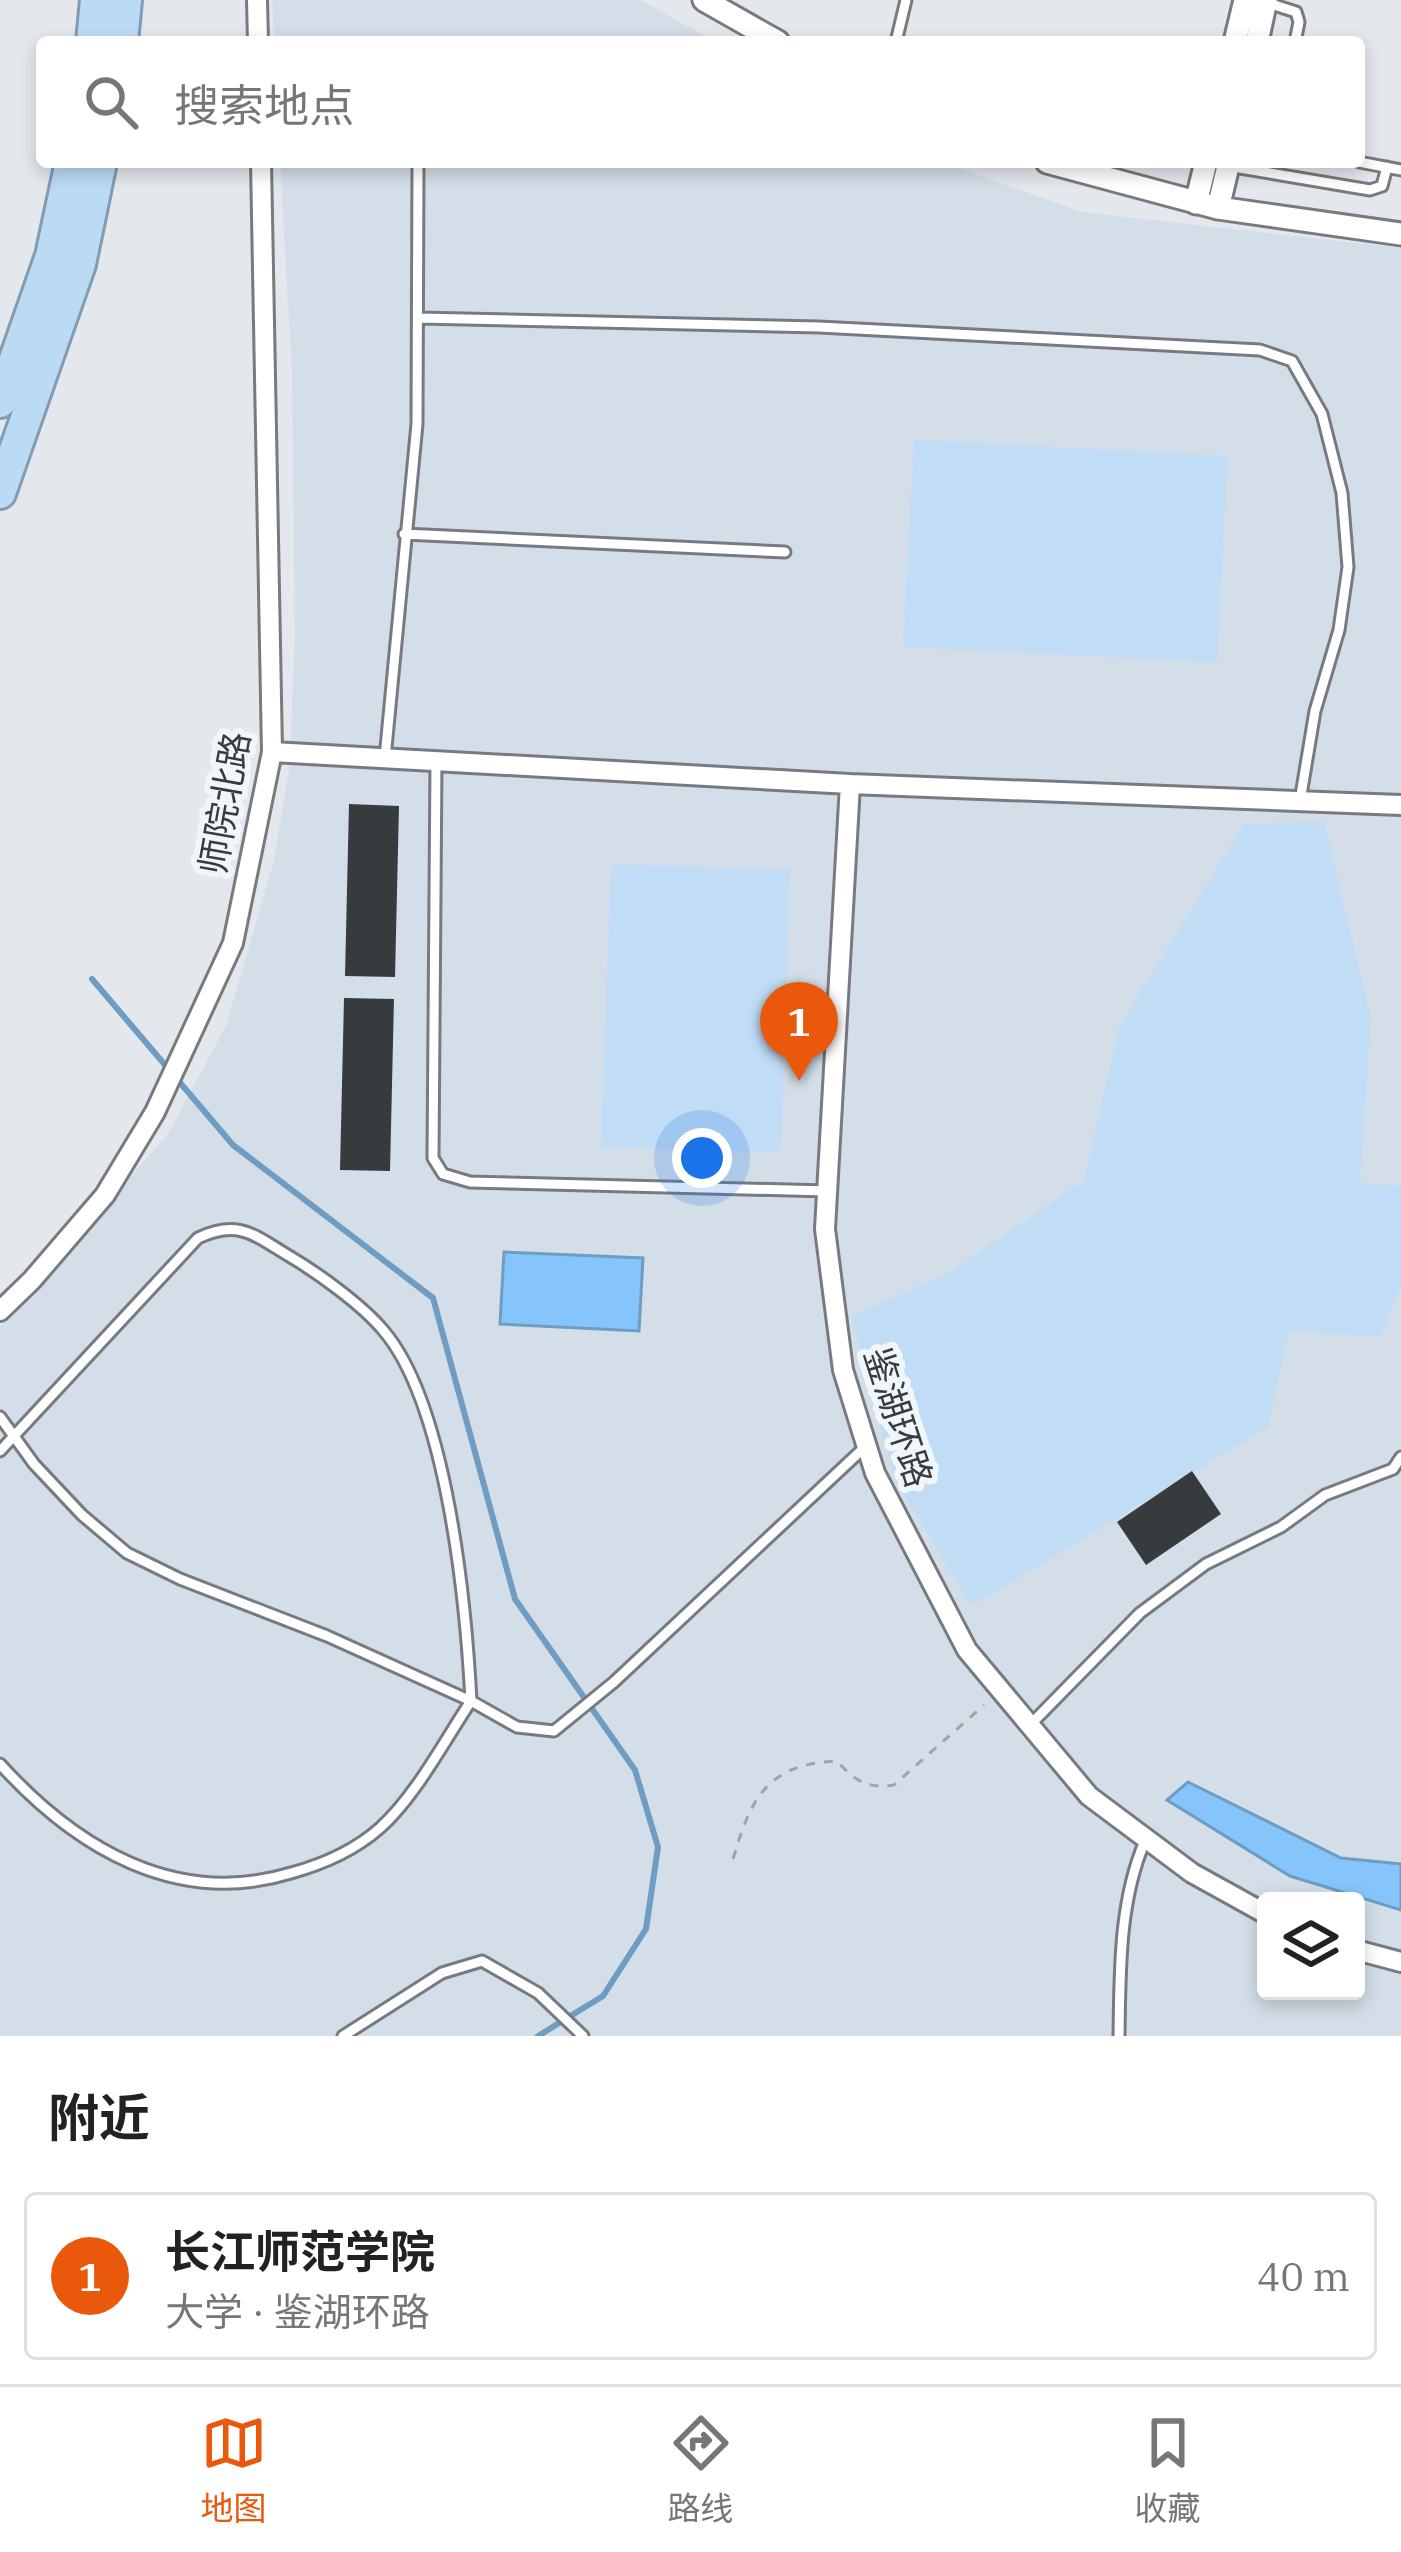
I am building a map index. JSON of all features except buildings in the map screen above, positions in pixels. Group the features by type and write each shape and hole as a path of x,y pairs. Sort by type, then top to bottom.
{"highway":[{"path":"93,36 96,0"},
{"path":"123,36 126,0"},
{"path":"0,402 51,256 69,168"},
{"path":"0,493 80,264 100,168"}],"street":[{"path":"257,0 258,36"},
{"path":"704,0 767,36"},
{"path":"1239,36 1259,1"},
{"path":"1257,36 1259,1"},
{"name":"师院北路","path":"0,1311 105,1195 155,1112 233,943 272,752 261,168"},
{"path":"1069,168 1207,205 1401,235"},
{"path":"1207,205 1219,168"},
{"path":"272,752 850,784 1401,805"},
{"name":"鉴湖环路","path":"850,784 825,1229 843,1370 875,1473 967,1650 1089,1796 1192,1873 1257,1909"},
{"path":"1365,1952 1401,1962"}],"lane":[{"path":"897,36 906,0"},
{"path":"1259,1 1296,12 1296,36"},
{"path":"1365,163 1401,170"},
{"path":"1268,168 1370,190 1382,186 1387,167"},
{"path":"385,758 417,424 418,168"},
{"path":"418,318 819,327 1260,350 1292,362 1322,414 1342,494 1348,567 1340,630 1315,711 1300,801"},
{"path":"404,534 785,552"},
{"path":"436,761 433,1158 443,1174 470,1182 827,1191"},
{"path":"0,1451 198,1238 220,1228 245,1230 308,1267 384,1330 420,1396 452,1521 468,1638 471,1701 382,1827 329,1862 254,1885 188,1882 126,1862 62,1826 0,1764"},
{"path":"0,1417 34,1465 82,1515 127,1552 179,1579 327,1636 517,1726 554,1730 614,1682 867,1445"},
{"path":"1030,1725 1139,1613 1206,1564 1281,1527 1325,1495 1393,1469 1401,1457"},
{"path":"1119,2036 1125,1918 1134,1866 1146,1839"},
{"path":"343,2036 460,1965 482,1961 538,1994 583,2036"}],"path":[{"path":"733,1859 748,1809 768,1783 813,1762 837,1761 854,1780 874,1788 894,1785 1001,1690"}],"shaded area":[{"path":"272,0 641,0 704,36 274,36"},
{"path":"280,168 959,168 1082,212 1401,248 1401,2036 0,2036 0,1327 167,1135 226,1026 274,860 289,770 295,639 292,375"},
{"path":"914,440 1228,456 1217,662 903,647"},
{"path":"1324,822 1371,1018 1360,1183 1401,1186 1401,1287 1380,1336 1289,1331 1268,1427 972,1606 895,1480 851,1317 952,1271 1084,1180 1119,1027 1244,824"},
{"path":"611,864 790,870 781,1153 601,1147"}],"water":[{"path":"504,1252 643,1258 639,1331 500,1324"},
{"path":"1188,1782 1341,1858 1401,1864 1401,1910 1365,1899 1365,1892 1342,1892 1290,1876 1167,1800"}],"waterway":[{"path":"92,979 233,1145 433,1298 515,1599 635,1770 658,1847 646,1929 603,1996 538,2036"}],"place":[{"name":"长江师范学院","path":"799,1081"}]}
